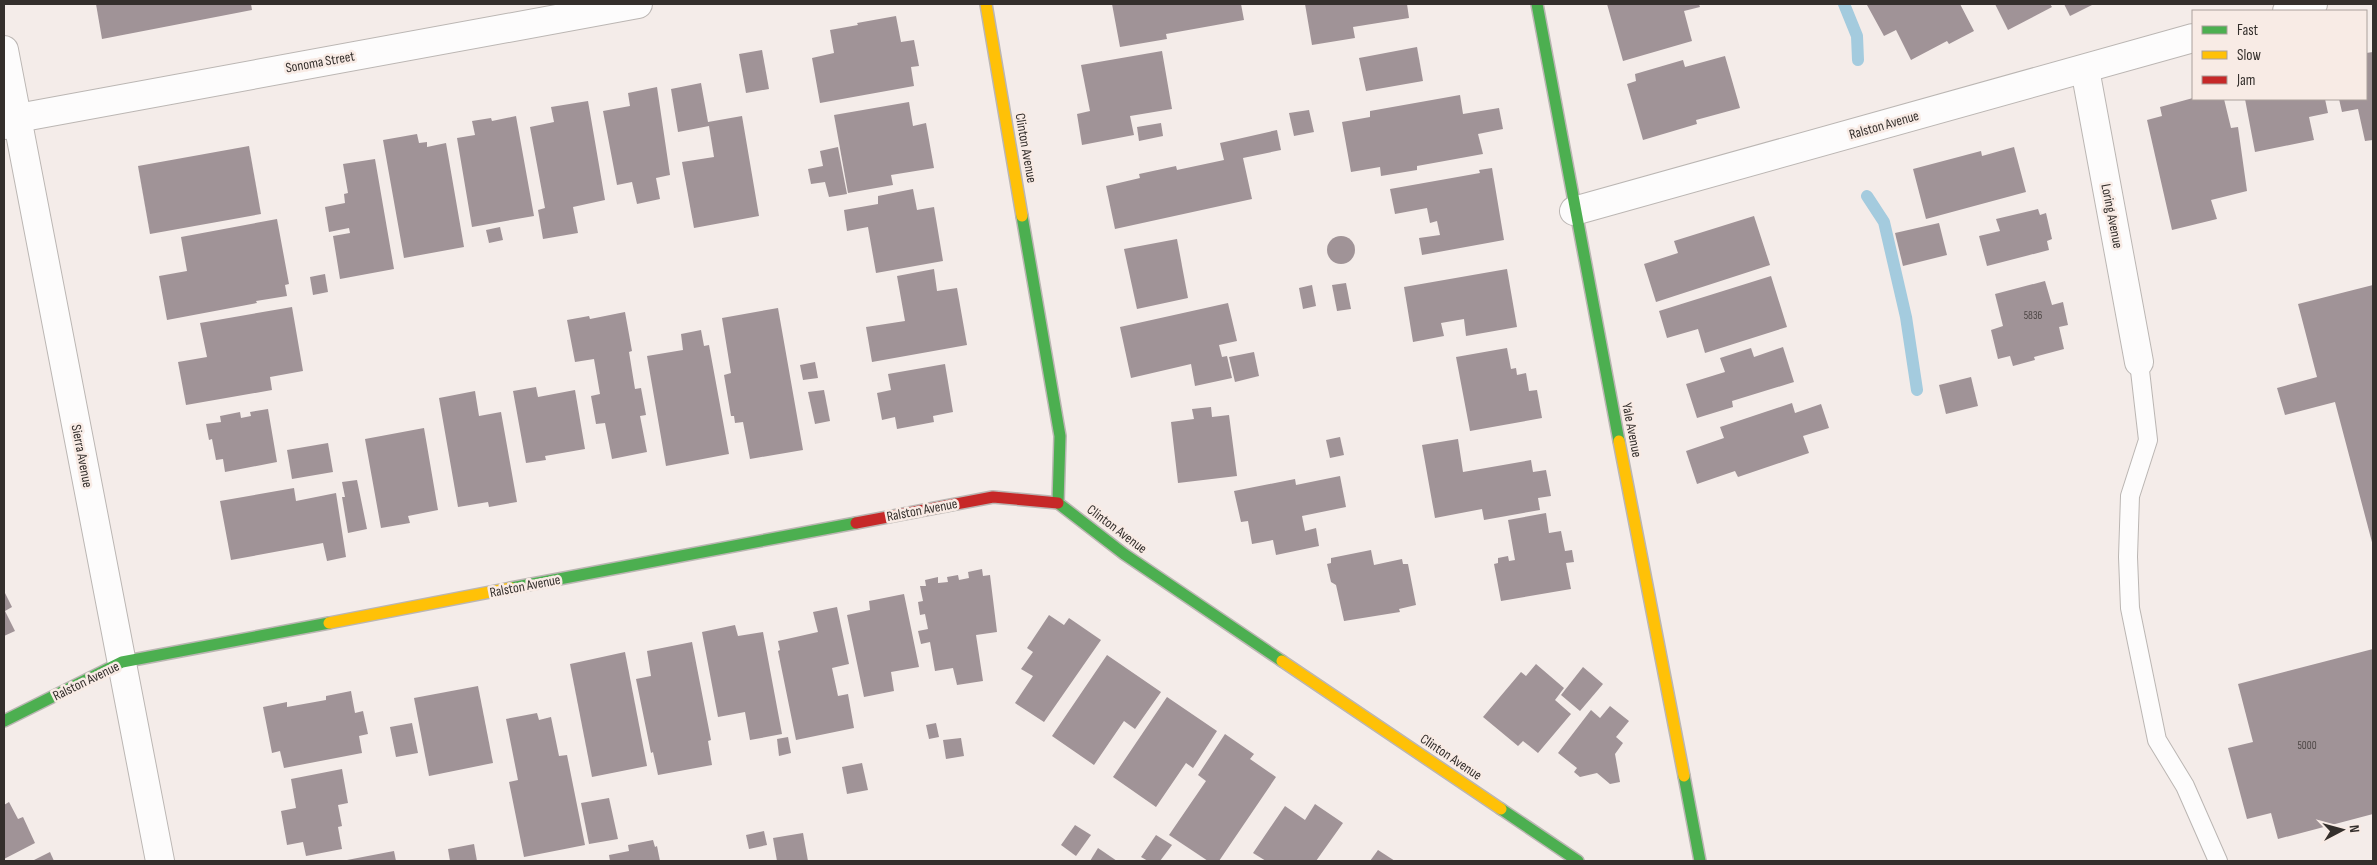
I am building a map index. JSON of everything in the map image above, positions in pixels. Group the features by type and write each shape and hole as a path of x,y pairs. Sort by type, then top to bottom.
{"street":[{"name":"Sonoma Street","path":"11,121 527,14 638,4"},
{"name":"Clinton Avenue","path":"986,4 1060,436 1058,503 1124,554 1578,861"},
{"name":"Yale Avenue","path":"1537,4 1574,211 1700,861"},
{"path":"2291,10 2313,4"},
{"name":"Ralston Avenue","path":"1574,211 2192,38"},
{"name":"Sierra Avenue","path":"4,50 11,121 122,662 160,861"},
{"name":"Loring Avenue","path":"2084,69 2139,362"},
{"name":"Ralston Avenue","path":"4,721 122,662 993,496 1058,503"}],"lane":[{"path":"2139,362 2148,440 2130,496 2128,556 2130,608 2157,740 2185,786 2218,861"}],"building":[{"path":"96,4 251,4 252,10 102,39"},
{"path":"1112,4 1241,4 1244,20 1166,34 1167,39 1120,47"},
{"path":"1305,4 1407,4 1409,18 1353,27 1355,38 1312,45"},
{"path":"1607,4 1699,4 1700,7 1684,11 1692,41 1623,61"},
{"path":"1960,4 1974,31 1949,44 1947,41 1911,60 1896,30 1884,36 1867,5"},
{"path":"1995,4 2050,4 2052,7 2008,30"},
{"path":"2064,4 2094,4 2070,16"},
{"path":"896,16 901,42 914,40 919,66 911,67 914,86 820,103 812,58 834,53 830,30"},
{"path":"1417,47 1423,81 1366,91 1359,58"},
{"path":"762,50 769,89 746,93 739,54"},
{"path":"1162,51 1172,109 1130,116 1134,135 1082,145 1077,114 1090,111 1081,65"},
{"path":"2373,52 2373,140 2365,141 2358,109 2342,112 2339,100 2367,100 2367,53"},
{"path":"1725,56 1740,108 1696,120 1697,124 1643,140 1627,84 1636,81 1635,74 1683,60 1685,67"},
{"path":"701,83 708,122 742,116 759,216 694,228 682,162 714,157 709,126 678,132 671,89"},
{"path":"657,87 670,175 656,178 660,199 637,204 632,182 617,185 603,111 630,106 628,93"},
{"path":"1460,95 1463,114 1499,108 1503,129 1478,134 1483,154 1417,166 1417,170 1381,176 1380,167 1351,172 1342,122 1370,117 1370,111"},
{"path":"2192,98 2192,100 2224,100 2231,128 2238,127 2247,191 2211,200 2217,219 2172,230 2147,120 2162,116 2160,107"},
{"path":"2245,100 2325,100 2328,113 2309,117 2314,140 2255,152"},
{"path":"588,101 605,200 573,207 578,233 543,239 538,210 545,208 530,127 554,122 551,107"},
{"path":"909,102 913,126 926,123 934,168 891,175 893,185 848,193 834,115"},
{"path":"1309,110 1314,132 1294,136 1289,113"},
{"path":"516,116 534,216 472,227 457,138 475,135 472,121 491,118 492,121"},
{"path":"1161,123 1163,136 1139,141 1137,127"},
{"path":"1277,130 1281,150 1243,158 1252,199 1115,229 1106,186 1140,178 1139,174 1176,166 1177,170 1224,160 1220,143"},
{"path":"417,134 419,143 427,142 427,147 446,143 464,247 404,258 383,140"},
{"path":"249,146 261,214 150,234 138,166"},
{"path":"838,147 847,194 829,197 825,182 811,184 808,169 823,166 820,151"},
{"path":"2014,147 2026,192 1926,219 1913,169 1981,151 1982,156"},
{"path":"375,159 394,269 340,279 333,236 350,233 349,228 329,232 325,207 345,203 344,194 348,193 343,164"},
{"path":"1492,168 1504,240 1422,255 1419,238 1440,235 1437,221 1430,223 1427,208 1395,214 1390,189 1480,173 1479,170"},
{"path":"913,189 917,210 934,207 943,261 876,273 868,227 847,231 844,210 878,204 878,196"},
{"path":"2038,209 2040,215 2046,213 2052,239 2047,241 2049,250 1987,266 1979,236 2000,231 1996,219"},
{"path":"1754,216 1770,265 1656,302 1644,264 1678,253 1674,241"},
{"path":"277,219 289,284 285,285 287,296 167,320 159,276 187,271 181,237"},
{"path":"1939,223 1947,255 1903,266 1895,233"},
{"path":"500,227 503,240 489,243 486,230"},
{"path":"1341,236 1351,240 1355,250 1351,260 1341,264 1331,260 1327,250 1331,240"},
{"path":"1177,239 1188,298 1137,309 1124,249"},
{"path":"934,269 937,291 957,288 967,345 872,362 866,327 905,321 897,276"},
{"path":"1507,269 1517,327 1466,336 1464,319 1441,323 1444,336 1413,342 1404,287"},
{"path":"325,274 328,292 313,295 310,277"},
{"path":"1771,276 1787,327 1705,353 1698,329 1667,338 1659,311"},
{"path":"2045,281 2052,305 2063,302 2068,325 2059,327 2064,349 2034,357 2035,360 2013,366 2010,356 1998,359 1991,330 2003,326 1995,294"},
{"path":"1346,283 1351,309 1337,311 1332,285"},
{"path":"1312,285 1316,306 1303,309 1299,288"},
{"path":"2373,285 2373,546 2335,402 2285,415 2277,388 2317,377 2298,304"},
{"path":"1228,303 1237,341 1219,345 1222,357 1227,356 1232,378 1195,386 1191,364 1131,378 1120,327"},
{"path":"292,307 303,371 270,377 272,390 186,405 178,362 207,357 200,323"},
{"path":"778,308 803,450 750,459 743,422 735,423 734,416 731,416 724,375 731,373 722,318"},
{"path":"625,312 632,351 629,352 635,389 641,388 646,415 640,416 647,452 612,459 605,423 596,424 591,396 600,394 594,359 575,362 567,320 589,316 590,319"},
{"path":"701,330 704,346 709,345 729,454 666,466 647,356 683,350 681,334"},
{"path":"1783,347 1794,382 1732,401 1733,407 1697,418 1686,384 1725,372 1720,358 1751,348 1754,357"},
{"path":"1507,348 1511,369 1516,368 1517,375 1526,373 1529,391 1537,390 1542,418 1470,431 1456,357"},
{"path":"1254,352 1259,376 1235,382 1229,357"},
{"path":"815,362 818,378 803,380 800,365"},
{"path":"945,364 953,412 933,416 934,422 897,429 895,417 882,420 877,393 891,390 888,374"},
{"path":"1971,377 1978,406 1946,414 1939,385"},
{"path":"536,387 538,397 575,390 585,449 545,456 546,460 526,463 513,391"},
{"path":"824,390 830,421 815,424 808,392"},
{"path":"475,391 479,416 501,412 517,502 489,507 488,502 458,507 439,398"},
{"path":"1792,403 1795,413 1821,404 1829,428 1803,436 1809,453 1738,477 1735,471 1697,484 1686,451 1724,438 1720,427"},
{"path":"1211,407 1212,417 1229,415 1237,476 1178,483 1171,422 1194,419 1192,409"},
{"path":"268,409 277,462 225,472 223,459 216,460 212,439 209,440 206,424 221,422 220,416 240,412 241,418 251,416 250,412"},
{"path":"424,428 438,510 408,516 410,523 381,528 365,439"},
{"path":"1340,437 1344,455 1330,458 1326,440"},
{"path":"1458,439 1463,472 1531,460 1533,472 1546,470 1551,496 1538,498 1540,510 1484,520 1482,509 1435,518 1422,445"},
{"path":"328,443 333,472 292,479 287,450"},
{"path":"1340,476 1346,507 1302,516 1305,531 1316,528 1319,546 1276,555 1273,540 1252,544 1248,521 1241,522 1234,491 1295,479 1296,485"},
{"path":"357,480 367,529 348,533 342,497 345,497 342,482"},
{"path":"294,488 296,501 336,493 346,557 327,561 323,543 231,560 220,501"},
{"path":"1546,513 1549,533 1561,531 1565,551 1572,550 1574,562 1566,563 1571,589 1501,601 1494,564 1498,563 1498,558 1508,556 1509,561 1515,560 1508,520"},
{"path":"1371,550 1374,565 1402,559 1403,564 1408,564 1416,605 1399,609 1400,612 1344,621 1336,585 1331,582 1327,564 1331,563 1331,558"},
{"path":"982,569 983,576 990,575 997,632 976,635 983,681 957,685 953,668 935,671 930,642 921,644 918,631 928,629 925,614 920,615 918,602 923,601 920,586 926,586 925,580 938,577 938,583 948,582 947,577 958,575 959,580 969,578 968,572"},
{"path":"4,591 12,607 5,611 15,631 4,636"},
{"path":"904,594 919,667 891,672 894,691 864,697 847,615 870,610 869,601"},
{"path":"837,607 849,664 832,668 838,696 848,694 854,728 796,740 778,651 780,650 778,641 818,632 813,612"},
{"path":"1049,615 1064,625 1069,618 1101,640 1044,722 1015,703 1033,676 1021,669 1033,652 1027,648"},
{"path":"735,625 738,636 763,632 782,734 750,740 745,712 718,717 702,632"},
{"path":"692,642 711,740 708,741 712,765 658,775 653,752 651,753 636,679 651,676 647,651"},
{"path":"2373,649 2373,814 2278,839 2271,813 2247,819 2228,748 2253,742 2238,684"},
{"path":"625,652 647,766 592,777 570,664"},
{"path":"1107,655 1161,692 1135,729 1124,721 1094,765 1052,736"},
{"path":"1536,664 1564,688 1555,700 1571,714 1538,753 1523,741 1518,746 1483,717 1521,672 1526,676"},
{"path":"1583,667 1603,684 1580,711 1561,695"},
{"path":"478,686 493,763 429,776 414,698"},
{"path":"351,691 355,713 363,711 368,734 359,736 362,753 284,768 280,751 272,753 263,707 287,702 287,707 326,700 326,696"},
{"path":"1167,697 1217,731 1193,768 1186,763 1156,807 1113,777"},
{"path":"1610,706 1629,721 1616,737 1623,743 1615,754 1620,782 1610,784 1597,773 1580,777 1574,772 1577,768 1558,753 1591,710 1600,718"},
{"path":"537,713 539,720 551,717 559,756 567,755 585,845 524,857 509,782 518,780 506,719"},
{"path":"412,723 418,753 396,757 390,727"},
{"path":"936,723 939,737 929,739 926,725"},
{"path":"1225,734 1254,754 1250,759 1276,777 1219,861 1208,861 1169,835 1206,781 1198,775"},
{"path":"788,737 791,753 779,756 777,739"},
{"path":"961,738 964,756 946,759 943,740"},
{"path":"862,763 868,790 847,794 842,767"},
{"path":"342,769 348,803 338,805 342,826 338,827 342,849 306,856 303,842 287,845 281,811 296,808 291,779"},
{"path":"609,798 618,839 589,844 581,803"},
{"path":"9,802 18,819 23,817 35,843 4,859 4,805"},
{"path":"1315,804 1343,823 1316,861 1266,861 1253,853 1285,806 1305,820"},
{"path":"1075,825 1091,835 1076,856 1061,845"},
{"path":"764,831 767,845 749,849 746,835"},
{"path":"803,833 808,861 777,861 773,838"},
{"path":"1156,835 1172,845 1160,861 1148,861 1141,857"},
{"path":"653,840 655,847 657,846 660,861 610,861 609,855 629,851 628,845"},
{"path":"474,844 477,861 450,861 448,849"},
{"path":"1098,848 1117,861 1090,861"},
{"path":"1378,850 1395,861 1370,861"},
{"path":"394,851 396,861 347,861 347,860"},
{"path":"50,852 54,861 32,861"}],"waterway":[{"path":"1844,4 1857,36 1858,60"},
{"path":"1867,196 1884,222 1906,317 1917,390"}],"traffic: fast":[{"path":"1537,4 1619,441"},
{"path":"1022,216 1060,436 1058,503 1124,554 1282,661"},
{"path":"511,588 856,523"},
{"path":"4,721 122,662 329,623"},
{"path":"1684,776 1700,861"},
{"path":"1501,809 1578,861"}],"traffic: slow":[{"path":"986,4 1022,216"},
{"path":"1619,441 1684,776"},
{"path":"329,623 511,588"},
{"path":"1282,661 1501,809"}],"traffic: jam":[{"path":"856,523 993,497 1058,503"}]}
